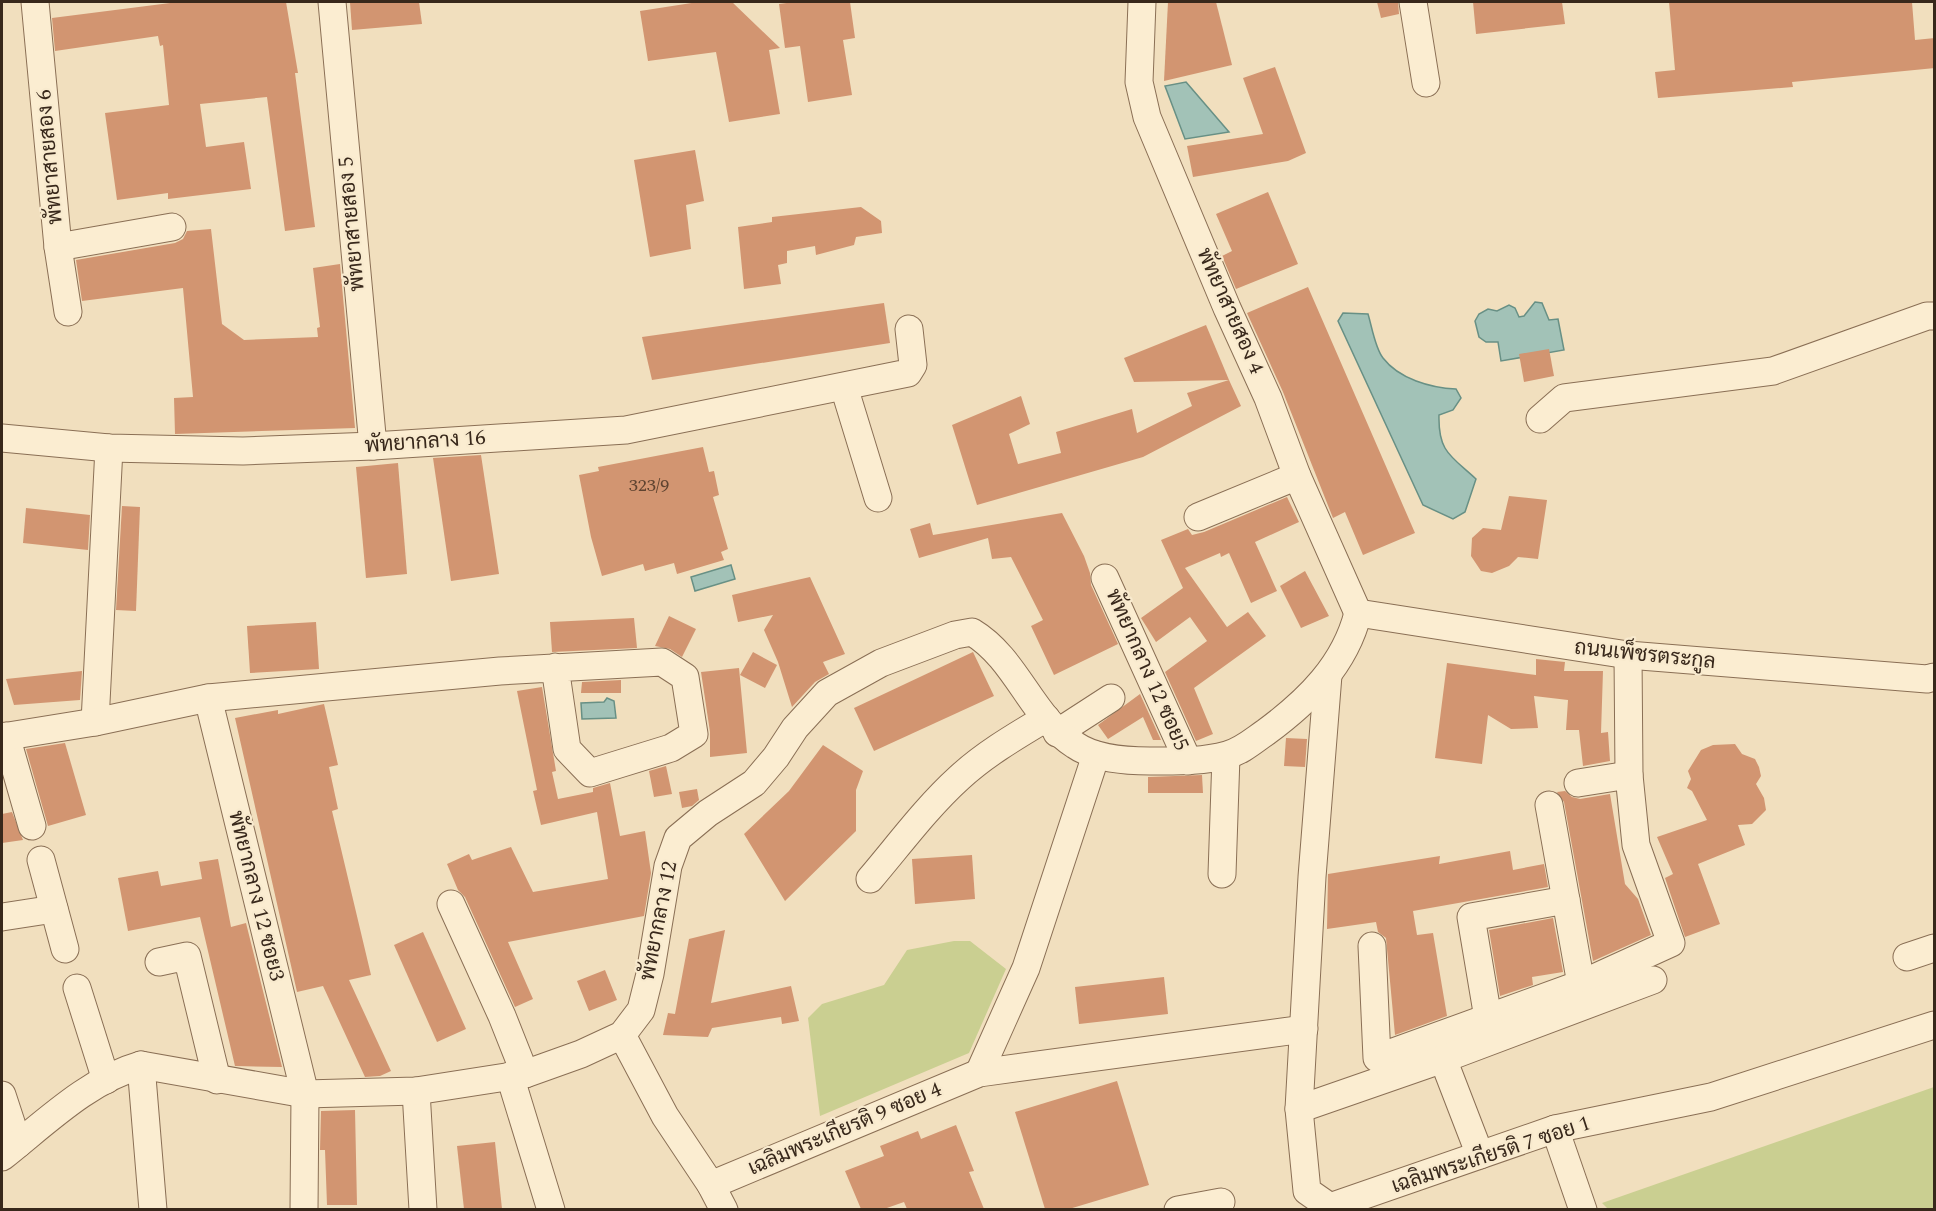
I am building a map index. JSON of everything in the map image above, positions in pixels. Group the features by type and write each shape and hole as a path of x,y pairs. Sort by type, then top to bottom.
{"street":[{"name":"พัทยาสายสอง 6","path":"35,2 58,247 68,312"},
{"name":"พัทยาสายสอง 5","path":"332,2 373,446"},
{"name":"พัทยาสายสอง 4","path":"1142,2 1139,82 1147,117 1227,308 1268,398 1297,476 1358,613"},
{"path":"1413,2 1426,83"},
{"path":"58,247 172,227"},
{"path":"1540,419 1564,398 1773,371 1927,316 1935,316"},
{"name":"พัทยากลาง 16","path":"2,438 109,448 243,451 373,446 626,430 908,373 913,365 909,329"},
{"path":"844,387 878,498"},
{"path":"95,722 109,448"},
{"path":"1198,517 1297,476"},
{"name":"พัทยากลาง 12 ซอย5","path":"1106,578 1188,761"},
{"name":"ถนนเพ็ชรตระกูล","path":"1358,613 1628,655 1932,681"},
{"name":"พัทยากลาง 12","path":"10,1151 106,1080 122,1070 141,1065 156,1065 217,1080 304,1094 416,1091 517,1075 582,1054 622,1035 641,1010 650,974 668,866 678,838 708,813 754,783 777,757 795,728 827,693 882,663 955,635 972,632 993,645 1052,726 1078,748 1096,755 1140,761 1188,761 1226,756 1241,750 1301,706 1328,675 1353,631 1358,613"},
{"path":"1372,946 1377,1058 1581,984 1671,943 1636,845 1629,775 1628,655"},
{"path":"32,826 4,737 95,722 208,698 500,671 555,667 662,662 685,677 694,734 671,748 590,773 567,748 555,667"},
{"name":"เฉลิมพระเกียรติ 7 ซอย 1","path":"1328,675 1321,857 1304,1029 1299,1109 1307,1191 1330,1207 1555,1129 1711,1097 1935,1025"},
{"name":"พัทยากลาง 12 ซอย3","path":"208,698 304,1094 304,1209"},
{"path":"870,879 924,813 960,777 1002,745 1052,726 1111,698"},
{"path":"979,1073 1026,969 1096,755"},
{"path":"1222,874 1226,756"},
{"path":"1578,783 1629,775"},
{"path":"1549,804 1581,984"},
{"path":"41,860 65,949"},
{"path":"1488,1018 1471,917 1566,900"},
{"path":"451,904 502,1016 551,1209"},
{"path":"2,916 54,909"},
{"path":"1907,957 1935,948"},
{"path":"159,962 187,956 217,1080"},
{"path":"1299,1109 1443,1059 1653,980"},
{"path":"77,988 106,1080"},
{"name":"เฉลิมพระเกียรติ 9 ซอย 4","path":"711,1185 979,1073 1304,1029"},
{"path":"622,1035 665,1116 711,1185 724,1209"},
{"path":"1443,1059 1480,1155"},
{"path":"141,1065 153,1209"},
{"path":"416,1091 423,1209"},
{"path":"2,1095 10,1151"},
{"path":"1555,1129 1583,1209"},
{"path":"1178,1209 1221,1202"}],"green space":[{"path":"954,941 970,941 1006,969 969,1053 820,1116 808,1018 822,1004 884,985 907,950"},
{"path":"1934,1087 1934,1209 1609,1210 1602,1203"}],"water":[{"path":"1186,82 1229,132 1185,139 1165,86"},
{"path":"1535,302 1542,303 1549,320 1558,319 1564,350 1501,361 1498,342 1486,342 1479,337 1475,321 1479,314 1488,309 1497,311 1509,305 1515,308 1519,317 1524,316"},
{"path":"1343,313 1368,314 1380,354 1398,372 1436,387 1456,389 1461,398 1453,410 1439,415 1441,437 1448,452 1476,479 1465,512 1453,519 1423,505 1338,321"},
{"path":"731,565 735,579 695,591 691,577"},
{"path":"607,698 614,701 616,718 582,719 581,703 604,702"}],"building":[{"path":"178,2 286,2 298,73 295,73 315,227 285,231 267,97 200,104 206,147 244,142 251,189 168,199 168,193 117,200 105,113 169,105 163,45 160,46 158,36 55,51 52,18"},
{"path":"350,2 419,2 422,24 352,30"},
{"path":"698,2 732,2 780,48 769,50 780,114 729,122 716,52 648,61 640,11"},
{"path":"850,2 855,38 843,40 852,95 808,102 800,46 785,48 779,4"},
{"path":"1168,2 1216,2 1232,65 1164,81"},
{"path":"1377,2 1398,2 1399,14 1381,18"},
{"path":"1473,2 1562,2 1565,24 1476,34"},
{"path":"1669,2 1912,2 1915,40 1935,38 1935,68 1792,82 1793,87 1658,98 1655,72 1675,70"},
{"path":"1275,67 1306,153 1288,161 1193,177 1187,146 1263,134 1243,78"},
{"path":"695,150 704,201 686,205 691,249 650,257 634,160"},
{"path":"1268,192 1298,264 1236,289 1222,256 1232,251 1216,214"},
{"path":"861,207 881,221 882,233 856,237 854,245 816,255 815,246 787,251 787,263 778,265 781,284 744,289 738,227 772,222 772,217"},
{"path":"211,229 222,324 244,340 318,337 317,328 320,327 313,268 340,264 355,428 175,434 174,398 193,397 183,288 82,301 76,260 175,243 183,239 187,231"},
{"path":"1308,287 1415,533 1363,555 1345,512 1333,518 1283,392 1247,313"},
{"path":"884,303 890,343 652,380 642,337"},
{"path":"1206,325 1229,380 1134,382 1124,358"},
{"path":"1549,349 1554,376 1524,382 1519,354"},
{"path":"1229,380 1241,406 1143,457 977,505 952,425 1021,396 1030,424 1009,434 1018,464 1061,453 1056,432 1132,409 1137,433 1192,406 1187,393"},
{"path":"703,447 709,472 714,471 719,495 713,497 728,549 721,552 724,560 677,574 674,563 645,571 643,564 602,576 591,537 579,475 599,471 598,467"},
{"path":"481,455 499,574 451,581 433,458"},
{"path":"398,463 407,574 366,578 356,467"},
{"path":"1509,496 1547,500 1538,559 1518,557 1509,566 1492,573 1481,571 1471,556 1472,538 1483,528 1501,530"},
{"path":"1287,497 1299,522 1255,542 1277,591 1251,603 1229,553 1221,557 1220,553 1185,568 1227,627 1248,612 1266,636 1194,688 1213,734 1196,741 1165,672 1207,641 1190,617 1156,642 1141,618 1183,588 1161,540 1188,529 1192,535 1204,532"},
{"path":"122,506 140,507 136,611 116,610"},
{"path":"26,508 90,515 88,550 23,543"},
{"path":"1062,513 1084,556 1090,573 1091,585 1118,644 1054,675 1031,626 1043,620 1011,557 992,559 988,538 919,558 910,529 930,523 933,535"},
{"path":"1305,571 1329,616 1301,628 1280,586"},
{"path":"810,577 845,654 823,662 829,674 815,682 792,707 778,662 764,630 773,615 738,622 732,595"},
{"path":"669,616 696,629 682,657 670,649 655,646"},
{"path":"634,618 637,648 552,652 550,622"},
{"path":"316,622 319,669 250,673 247,626"},
{"path":"753,652 777,665 765,688 740,675"},
{"path":"973,652 994,696 874,751 854,708"},
{"path":"1536,659 1565,662 1564,671 1603,671 1601,733 1608,732 1610,761 1583,766 1579,730 1566,730 1568,700 1534,696 1538,728 1511,729 1488,715 1482,764 1435,758 1447,663 1536,675"},
{"path":"739,668 747,753 710,757 710,732 701,672"},
{"path":"82,671 80,700 14,705 6,679"},
{"path":"621,680 621,693 581,693 582,682"},
{"path":"542,687 556,771 552,772 558,799 593,792 593,788 610,783 620,836 645,831 651,873 644,916 508,942 533,999 515,1007 465,897 458,890 447,864 469,854 472,860 511,847 533,892 608,879 597,812 541,825 533,791 537,790 517,691"},
{"path":"1140,694 1161,740 1153,740 1143,717 1108,739 1098,725"},
{"path":"324,704 338,765 329,767 338,809 332,811 371,975 349,980 391,1071 380,1076 365,1077 323,986 297,992 235,718 278,710 278,714"},
{"path":"1286,738 1307,739 1305,767 1284,766"},
{"path":"65,743 86,815 48,826 26,749"},
{"path":"1735,744 1742,754 1755,759 1759,767 1761,776 1756,784 1764,798 1766,810 1752,824 1738,825 1745,845 1698,864 1720,924 1685,937 1665,878 1673,874 1657,837 1707,820 1692,791 1687,788 1691,779 1688,771 1701,750 1713,745"},
{"path":"823,745 863,771 856,790 856,831 785,901 744,834 789,791"},
{"path":"666,766 672,794 654,797 649,771"},
{"path":"1202,775 1203,793 1148,793 1148,777"},
{"path":"697,789 699,800 692,806 682,808 679,792"},
{"path":"1565,791 1572,797 1580,799 1610,794 1625,884 1638,899 1651,935 1593,961 1564,802 1557,792"},
{"path":"12,812 23,840 2,843 2,814"},
{"path":"1510,851 1513,870 1544,864 1548,887 1413,911 1417,935 1433,933 1447,1016 1395,1035 1386,938 1378,932 1376,922 1327,929 1328,874 1440,856 1439,864"},
{"path":"972,855 975,899 915,904 912,859"},
{"path":"218,859 231,927 246,923 282,1067 235,1066 200,917 128,931 118,878 158,871 161,886 202,879 199,862"},
{"path":"1553,918 1563,972 1532,977 1533,985 1500,996 1489,930"},
{"path":"725,930 711,1003 791,986 799,1021 782,1024 781,1017 712,1028 708,1037 663,1035 668,1013 675,1014 689,939"},
{"path":"423,932 466,1029 437,1042 394,945"},
{"path":"605,970 617,1000 589,1011 577,981"},
{"path":"1164,977 1168,1014 1079,1024 1075,987"},
{"path":"1117,1081 1149,1185 1069,1209 1045,1209 1015,1112"},
{"path":"355,1110 357,1205 327,1205 325,1150 320,1150 321,1111"},
{"path":"956,1125 974,1171 969,1172 984,1209 907,1209 904,1202 884,1209 861,1209 845,1171 884,1156 880,1146 918,1131 921,1139"},
{"path":"495,1142 502,1209 464,1209 457,1146"}]}
